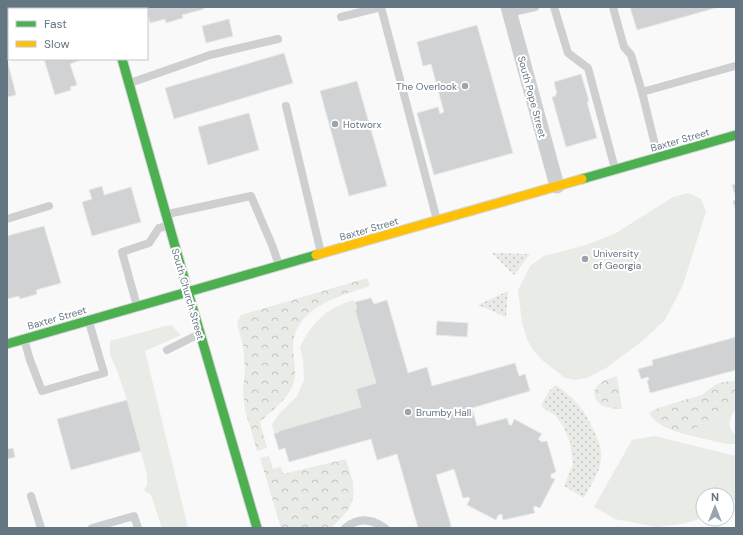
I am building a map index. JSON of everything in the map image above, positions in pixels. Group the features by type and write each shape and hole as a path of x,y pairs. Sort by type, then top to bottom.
{"main road":[{"name":"South Church Street","path":"122,60 257,528"},
{"name":"Baxter Street","path":"7,344 736,135"}],"street":[{"name":"South Pope Street","path":"509,10 557,186"}],"lane":[{"path":"341,17 381,7 437,221"},
{"path":"509,10 535,7"},
{"path":"554,7 568,53 588,68 616,169"},
{"path":"613,7 624,47 631,55 658,157"},
{"path":"129,83 210,55 278,39"},
{"path":"642,92 735,66"},
{"path":"286,106 321,254"},
{"path":"166,214 179,210 251,196 272,245 279,266"},
{"path":"7,219 49,206"},
{"path":"137,306 122,252 150,243 159,228 169,226"},
{"path":"23,339 42,391 104,373 89,320"},
{"path":"167,350 200,333"},
{"path":"31,496 40,528"},
{"path":"92,528 101,527 134,516 138,528"},
{"path":"345,528 349,524 358,520 368,520 385,528"}],"green space":[{"path":"689,193 701,199 706,211 683,285 665,320 641,342 606,368 587,378 575,380 565,378 542,360 533,350 527,339 522,323 518,290 530,266 544,256 586,245 616,233 673,197"},
{"path":"492,253 530,254 514,275"},
{"path":"367,278 370,286 333,299 321,305 310,313 302,322 296,333 293,346 295,376 293,385 287,396 260,422 267,448 257,451 245,410 243,391 245,369 243,346 237,323 241,315"},
{"path":"508,291 506,317 478,305"},
{"path":"354,300 376,383 356,389 361,407 279,431 274,434 272,424 281,412 297,396 304,380 303,359 300,347 305,338 321,317 336,307"},
{"path":"171,325 181,335 145,351 188,528 162,528 151,495 144,490 147,485 147,475 127,400 117,370 110,355 110,341"},
{"path":"617,376 622,409 600,404 595,397 594,392 598,385 603,381"},
{"path":"736,381 736,402 713,424 694,428 688,435 671,430 661,425 652,418 649,413 658,408 701,395 717,384"},
{"path":"556,385 570,396 580,407 596,435 600,447 601,456 599,469 584,498 564,486 573,464 570,442 563,426 555,415 543,408 542,403 550,390"},
{"path":"736,402 734,412 729,422 736,436 736,443 726,444 688,435 694,428 713,424"},
{"path":"654,436 736,456 736,499 735,500 735,487 695,487 695,520 682,524 657,527 615,519 594,507 632,440"},
{"path":"269,456 273,469 281,467 283,474 346,459 353,489 353,497 347,511 331,528 281,528 260,458"}],"building":[{"path":"203,7 204,9 182,15 183,18 166,23 165,19 150,23 148,8 146,8"},
{"path":"630,7 719,7 637,30"},
{"path":"229,19 233,36 206,43 202,26"},
{"name":"The Overlook","path":"477,25 513,153 434,175 417,113 438,107 440,114 444,112 431,64 423,66 417,42"},
{"path":"284,53 293,83 174,119 165,88"},
{"path":"7,59 16,95 7,97"},
{"path":"44,60 80,60 70,64 77,85 70,87 71,90 55,95"},
{"path":"581,74 589,101 587,102 597,138 566,147 552,97 556,96 555,94 557,94 554,82"},
{"path":"357,81 387,186 349,196 320,91"},
{"path":"249,113 259,150 208,165 198,127"},
{"path":"736,184 736,199 732,185"},
{"path":"102,186 104,195 131,187 141,222 92,236 82,202 92,199 89,190"},
{"path":"736,200 736,212 733,201"},
{"path":"44,226 61,283 36,290 37,294 20,299 19,296 7,299 7,236"},
{"name":"Brumby Hall","path":"371,298 374,304 387,300 408,373 427,367 432,386 515,363 519,376 525,374 530,391 472,408 477,426 507,418 509,425 512,425 514,419 542,434 538,439 542,442 547,441 556,472 551,474 551,478 555,479 540,508 535,506 533,508 535,513 503,520 502,514 498,515 496,520 467,505 470,499 469,497 463,498 454,469 436,475 451,525 450,528 418,528 397,454 377,460 371,439 289,462 285,448 279,450 274,434 279,431 361,407 356,389 376,383 355,310 357,309 355,302"},
{"path":"437,321 468,323 467,337 436,335"},
{"path":"736,337 736,370 650,393 647,380 649,380 648,377 641,379 638,369 653,365 652,360"},
{"path":"127,400 141,451 71,470 57,419"},
{"path":"13,448 15,457 7,459 7,449"}],"traffic: fast":[{"path":"122,60 257,528"},
{"path":"582,179 736,135"},
{"path":"7,344 316,255"}],"traffic: slow":[{"path":"316,255 582,179"}],"place":[{"name":"The Overlook","path":"465,86"},
{"name":"Hotworx","path":"335,124"},
{"name":"University of Georgia","path":"585,259"},
{"name":"Brumby Hall","path":"408,412"}]}
